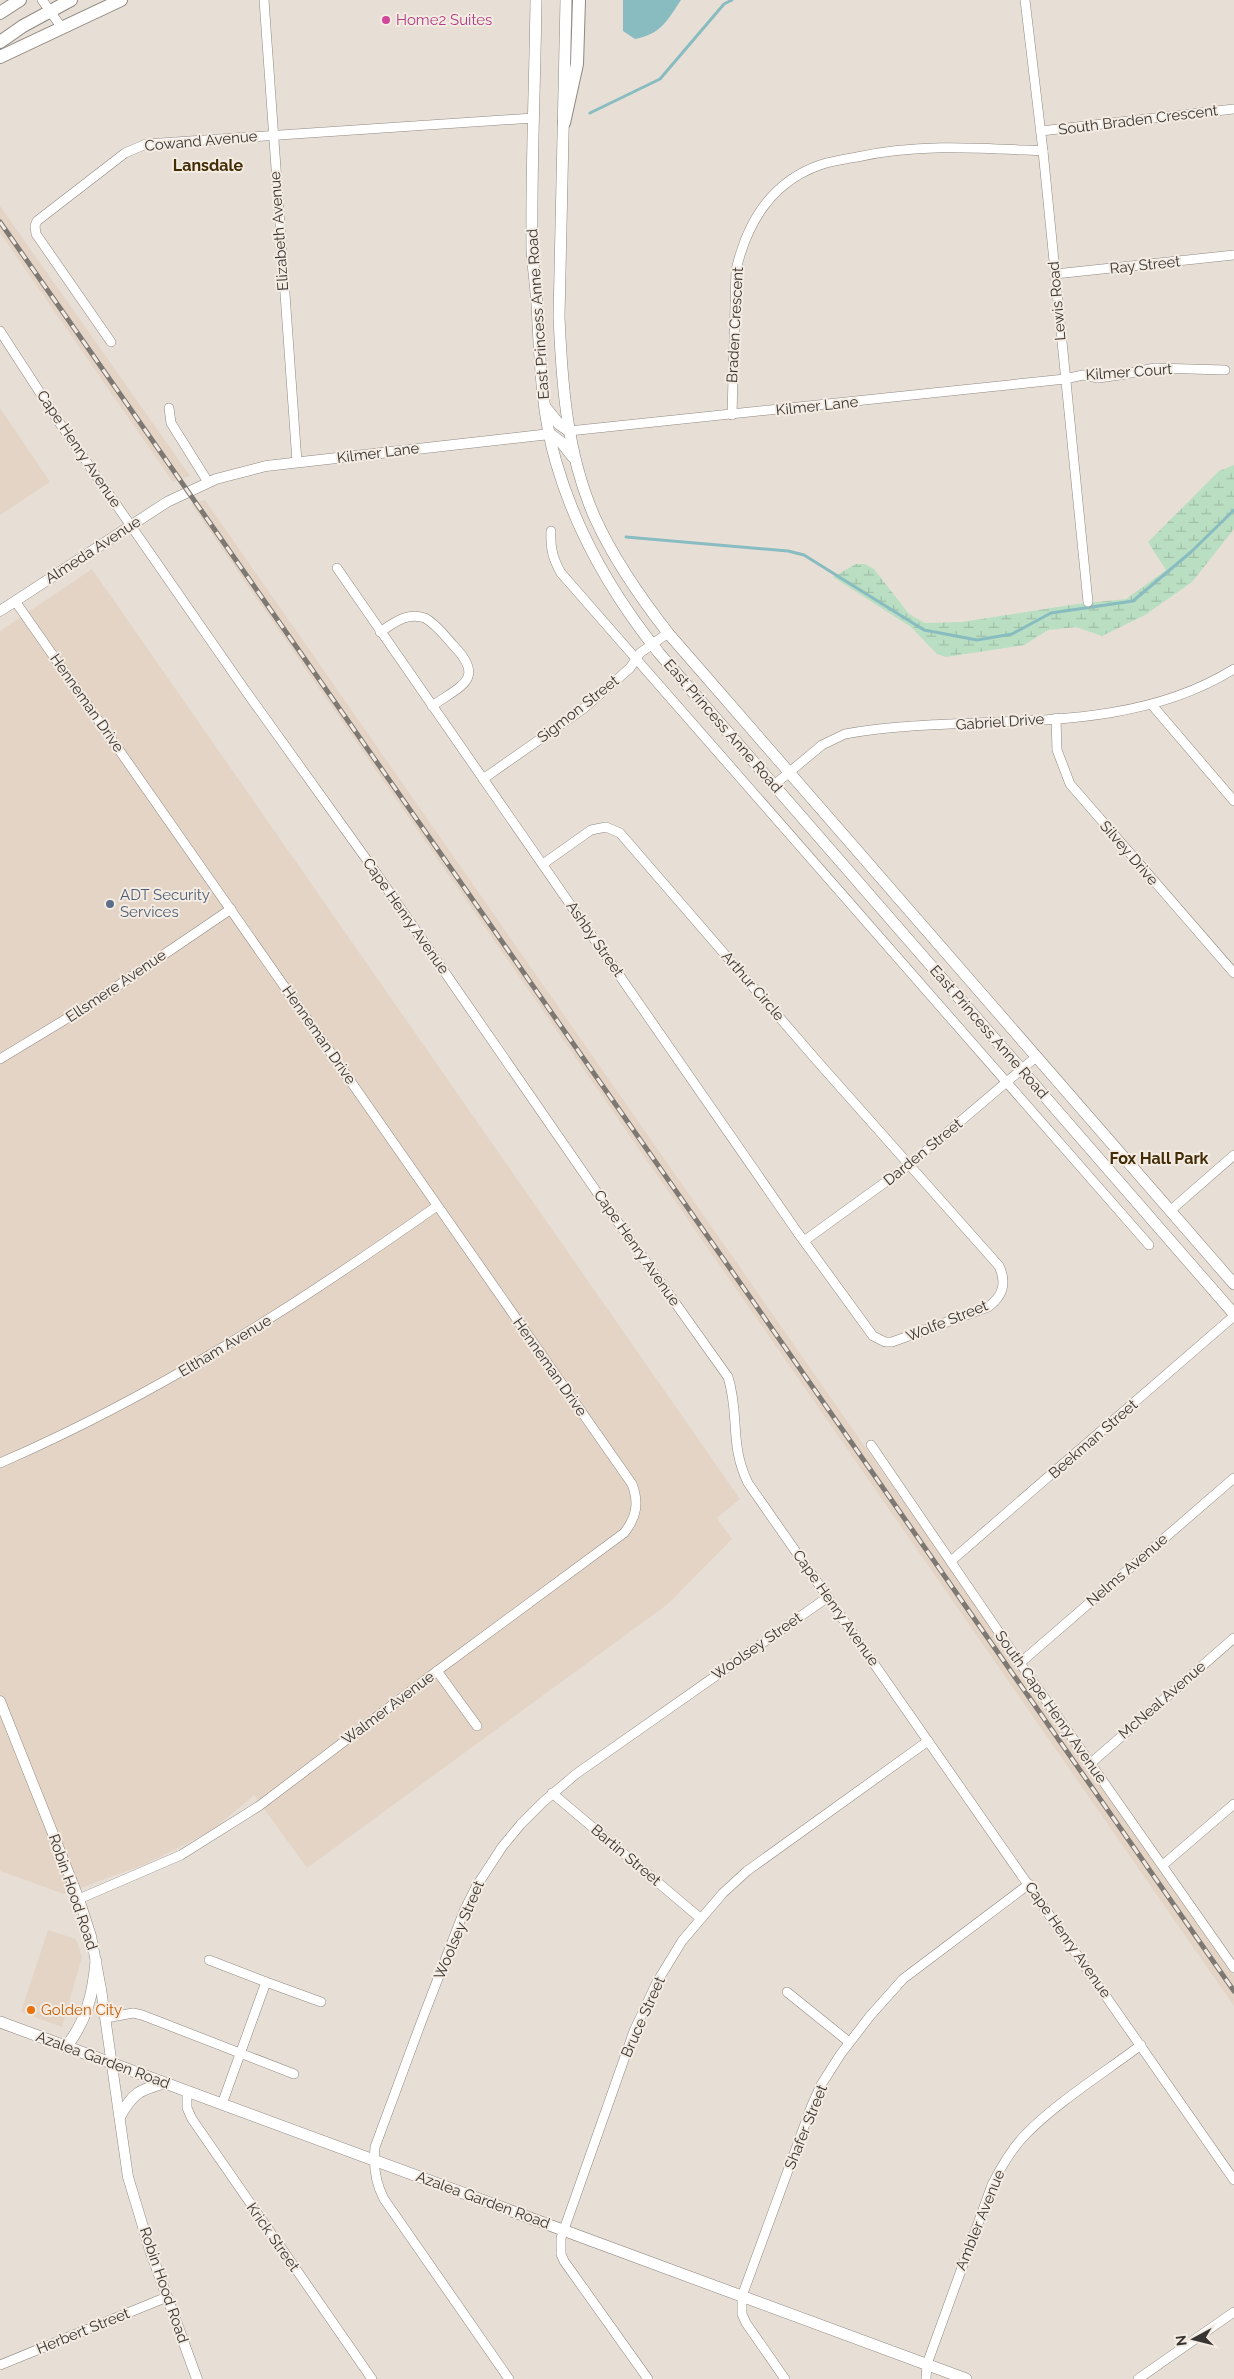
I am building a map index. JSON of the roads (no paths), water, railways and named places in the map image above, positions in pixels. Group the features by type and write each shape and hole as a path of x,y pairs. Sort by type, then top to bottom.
{"main road":[{"path":"0,13 7,0"},
{"path":"0,13 20,0"},
{"path":"0,42 50,11 72,0"},
{"path":"0,57 122,0"},
{"name":"East Princess Anne Road","path":"536,0 532,252 544,404 556,463 584,534 598,563 627,611 652,644 1234,1315"},
{"name":"East Princess Anne Road","path":"566,0 559,318 565,399 569,432 576,461 595,518 607,542 627,576 668,633 1234,1284"},
{"path":"564,123 577,64 578,0"},
{"path":"565,399 559,424 550,434 562,443 576,461"},
{"path":"544,404 559,424 569,432 562,443 556,463"},
{"path":"66,2047 77,2033 90,2004 96,1961"},
{"name":"Azalea Garden Road","path":"0,2022 966,2379"},
{"path":"120,2116 131,2097 141,2090 164,2083"}],"street":[{"path":"42,0 62,28"},
{"name":"Elizabeth Avenue","path":"264,0 297,462"},
{"name":"Lewis Road","path":"1025,0 1044,151 1064,379 1088,602"},
{"name":"South Braden Crescent","path":"1041,131 1234,109"},
{"name":"Cowand Avenue","path":"111,342 36,234 35,226 37,221 135,147 146,144 534,118"},
{"name":"Braden Crescent","path":"732,416 736,270 741,248 752,221 769,199 794,178 821,165 884,151 905,148 958,147 1044,151"},
{"name":"Ray Street","path":"1055,274 1234,255"},
{"name":"Cape Henry Avenue","path":"0,331 131,526 728,1377 733,1398 736,1452 748,1483 1234,2180"},
{"name":"Kilmer Court","path":"1064,379 1083,375 1105,377 1156,368 1225,370"},
{"name":"Kilmer Lane","path":"569,432 1064,379"},
{"path":"169,408 171,423 208,482"},
{"name":"Kilmer Lane","path":"188,490 245,470 297,462 550,434"},
{"name":"Almeda Avenue","path":"0,611 188,490"},
{"path":"551,531 550,545 554,560 561,573 1149,1245"},
{"name":"Ashby Street","path":"337,568 804,1241 854,1310"},
{"name":"Henneman Drive","path":"14,601 622,1469"},
{"path":"380,632 402,618 418,616 430,621 466,658 470,671 468,677 463,684 432,706"},
{"name":"Sigmon Street","path":"483,779 583,709 630,668 635,659 668,633"},
{"name":"Gabriel Drive","path":"774,785 822,746 845,734 1117,712 1152,705 1196,690 1234,669"},
{"path":"1152,705 1234,800"},
{"name":"Silvey Drive","path":"1056,718 1058,756 1070,784 1234,973"},
{"name":"Arthur Circle","path":"543,864 591,830 606,827 620,833 945,1206"},
{"name":"Ellsmere Avenue","path":"0,1059 94,1002 231,909"},
{"name":"Darden Street","path":"804,1241 909,1165 1036,1057"},
{"path":"1170,1211 1234,1155"},
{"name":"Eltham Avenue","path":"0,1463 85,1424 213,1355 332,1280 437,1206"},
{"name":"Wolfe Street","path":"854,1310 873,1336 884,1342 892,1342 988,1306 996,1301 1003,1289 1004,1281 999,1266 945,1206"},
{"name":"Beekman Street","path":"951,1561 1234,1315"},
{"name":"South Cape Henry Avenue","path":"871,1445 1020,1663 1234,1968"},
{"name":"Walmer Avenue","path":"79,1899 165,1862 221,1832 278,1793 437,1671 624,1533 634,1519 637,1502 632,1484 622,1469"},
{"name":"Nelms Avenue","path":"1020,1663 1234,1478"},
{"name":"Woolsey Street","path":"509,2379 384,2199 376,2178 374,2160 375,2147 468,1903 502,1847 552,1793 576,1774 828,1597"},
{"name":"McNeal Avenue","path":"1091,1763 1234,1638"},
{"path":"437,1671 477,1726"},
{"name":"Robin Hood Road","path":"0,1701 79,1899 91,1936 106,2018 128,2176 196,2379"},
{"name":"Bruce Street","path":"648,2379 564,2261 560,2243 646,2003 669,1961 700,1918 729,1887 772,1852 928,1741"},
{"name":"Bartin Street","path":"552,1793 700,1918"},
{"path":"1163,1865 1234,1804"},
{"name":"Shafer Street","path":"785,2379 746,2323 742,2314 742,2296 821,2085 849,2042 903,1979 1029,1884"},
{"path":"209,1960 321,2002"},
{"path":"222,2104 266,1982"},
{"path":"787,1992 849,2042"},
{"path":"106,2018 132,2013 142,2015 294,2074"},
{"name":"Ambler Avenue","path":"926,2379 927,2364 992,2185 1001,2167 1013,2150 1041,2120 1141,2045"},
{"name":"Krick Street","path":"187,2091 187,2108 192,2119 372,2379"},
{"name":"Herbert Street","path":"0,2365 167,2297"},
{"path":"1138,2379 1234,2312"}],"water":[{"path":"623,0 681,0 662,26 651,34 635,39 623,31"}],"waterway":[{"path":"590,113 660,79 724,4 732,0"},
{"path":"626,537 788,551 804,555 924,630 977,640 1012,634 1051,613 1133,601 1191,552 1234,510"}],"railway":[{"path":"0,222 1234,1991"}],"place":[{"name":"Home2 Suites","path":"386,20"},
{"name":"ADT Security Services","path":"110,904"},
{"name":"Golden City","path":"31,2010"}],"district":[{"name":"Lansdale","path":"208,165"},
{"name":"Fox Hall Park","path":"1159,1158"}]}
